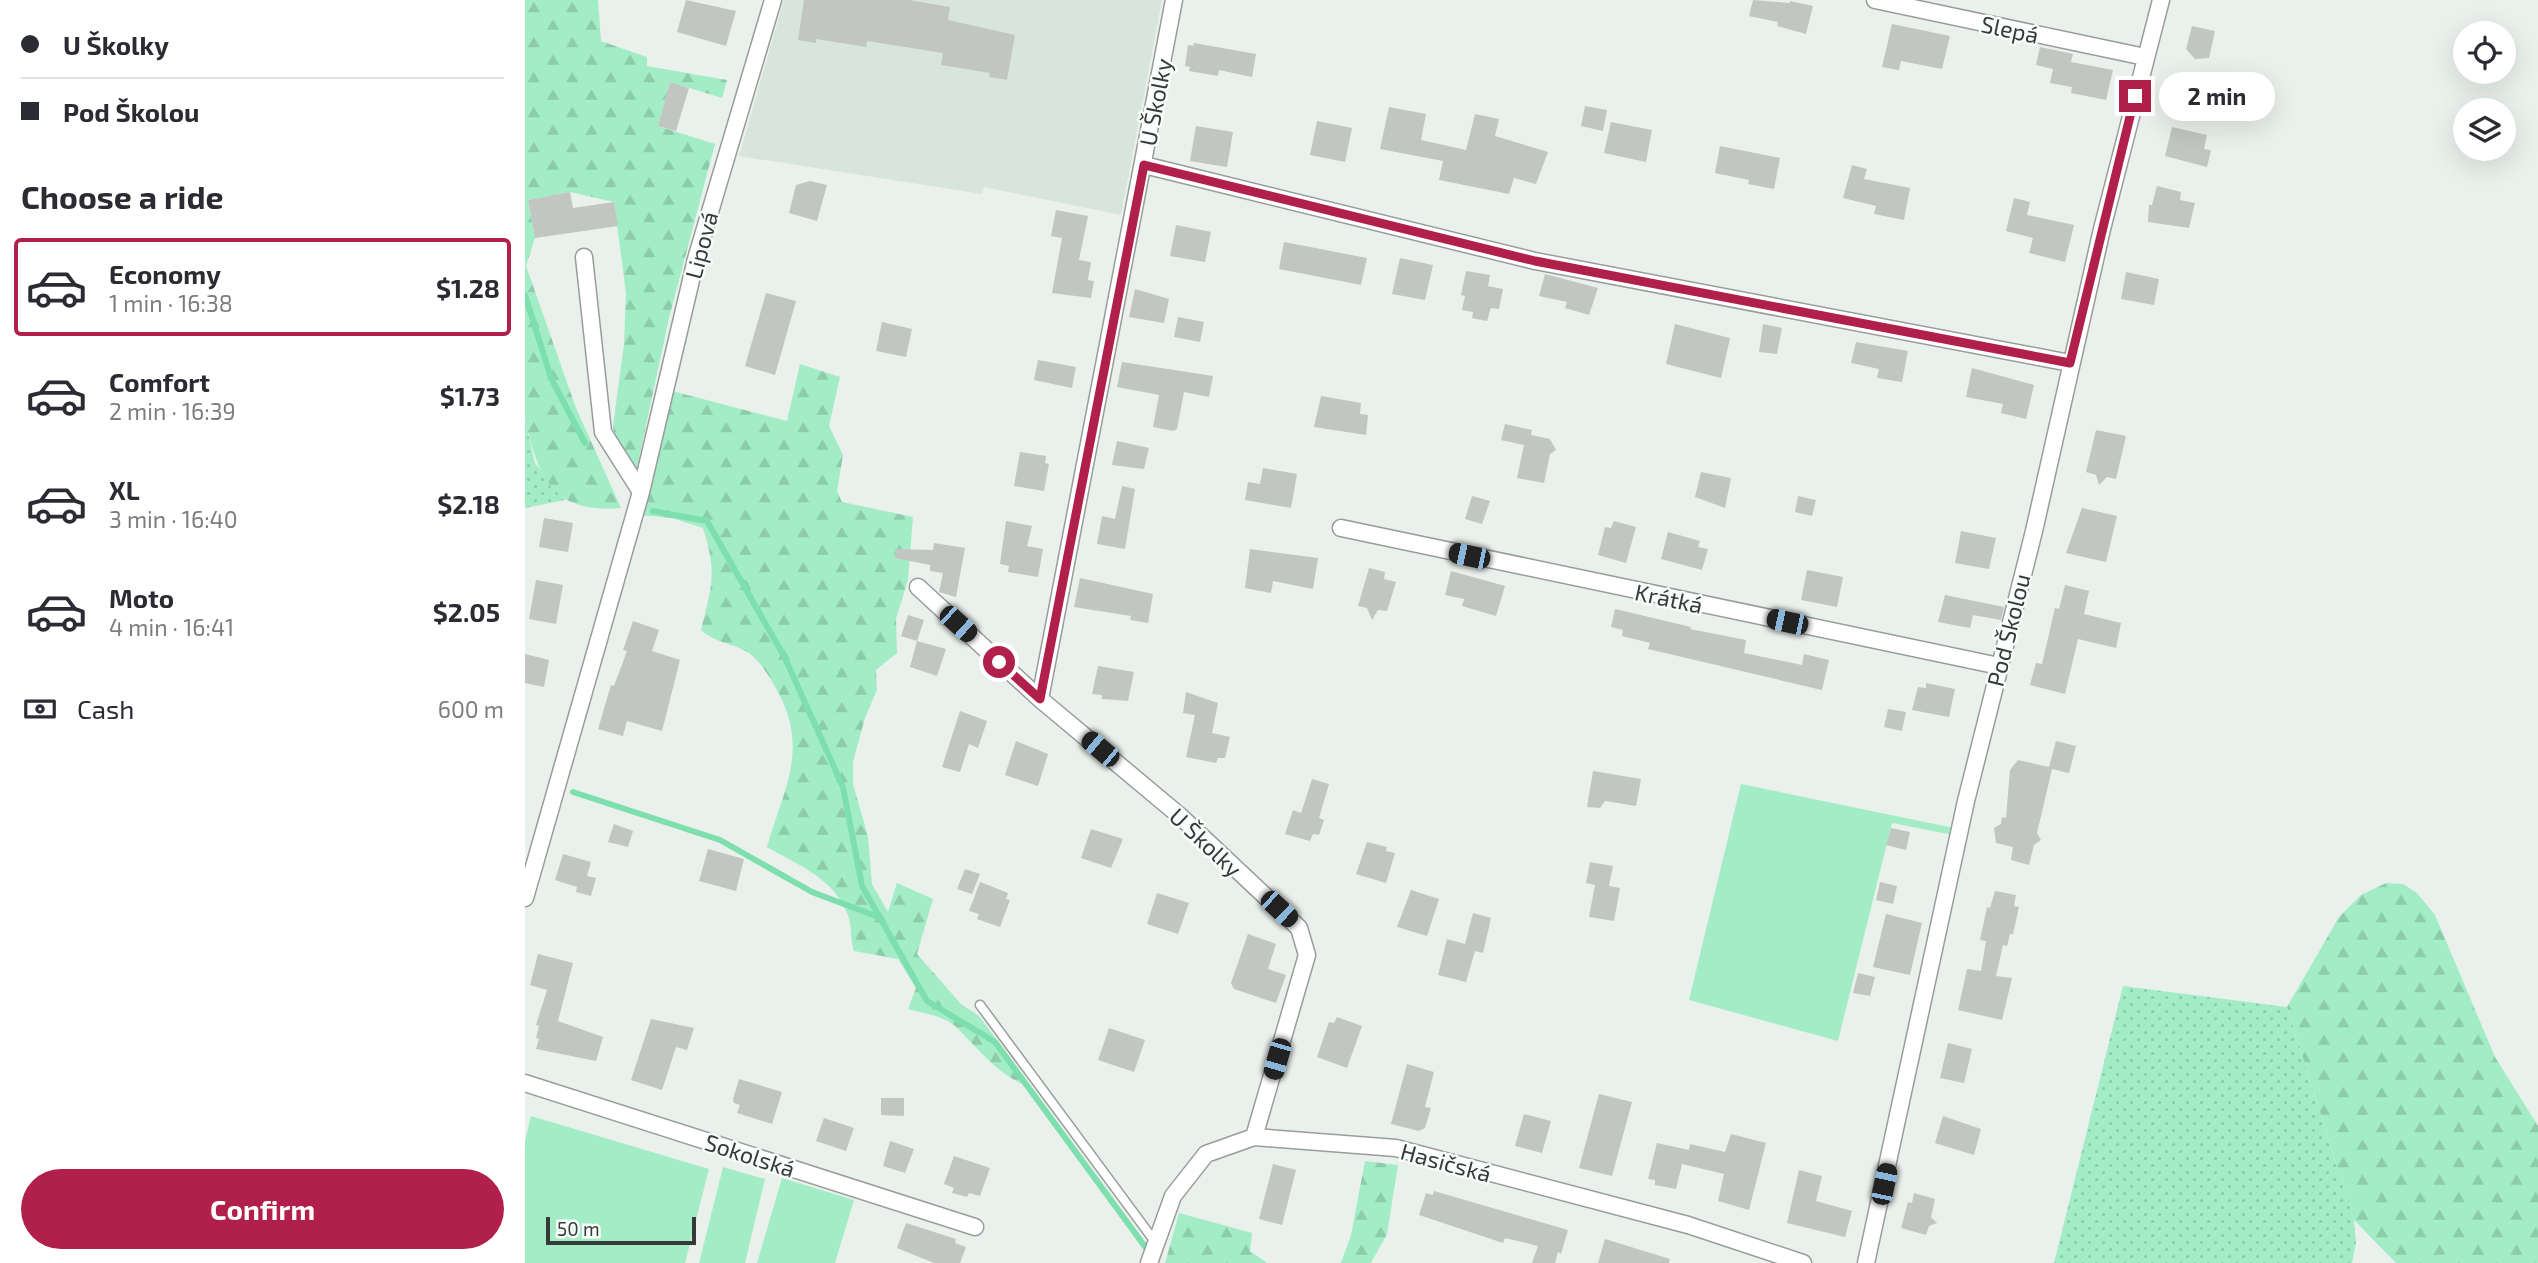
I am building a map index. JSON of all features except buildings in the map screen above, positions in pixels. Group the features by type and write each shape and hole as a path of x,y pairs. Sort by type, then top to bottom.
{"street":[{"name":"Lipová","path":"525,898 641,492 696,259 773,0"},
{"name":"U Školky","path":"1040,699 1174,0"},
{"name":"Slepá","path":"1875,0 2145,57"},
{"name":"Pod Školou","path":"1866,1263 1999,666 2034,531 2070,363 2161,0"},
{"path":"1144,165 1535,261 2070,363"},
{"path":"584,257 603,432 641,492"},
{"name":"Krátká","path":"1341,528 1999,666"},
{"name":"U Školky","path":"918,587 1040,699 1180,816 1299,928 1307,955 1254,1137"},
{"name":"Sokolská","path":"525,1083 975,1227"},
{"name":"Hasičská","path":"1149,1263 1173,1196 1206,1154 1254,1137 1396,1148 1688,1225 1803,1263"}],"lane":[{"path":"981,1005 1156,1243"}],"shaded area":[{"path":"784,0 1162,0 1121,215 984,187 982,194 739,156"}],"green space":[{"path":"525,0 598,0 601,41 647,57 647,66 727,80 722,98 670,82 658,126 715,144 669,318 636,472 616,443 613,426 624,344 626,293 614,202 570,192 528,200 535,238 526,266 576,408 621,508 579,505 564,498 553,488 536,459 525,420"},
{"path":"800,364 840,377 829,426 843,455 837,491 842,502 913,517 908,580 896,619 897,653 876,670 877,690 865,718 853,762 853,784 868,837 872,884 888,912 897,883 933,899 917,954 961,1004 979,1016 1024,1077 1022,1084 994,1065 955,1026 939,1017 908,1009 916,988 898,959 854,951 849,918 835,893 815,875 767,847 791,769 792,732 787,713 772,681 754,657 712,638 701,630 711,579 710,556 703,528 672,518 638,515 672,391 787,421"},
{"path":"525,420 535,463 565,500 525,508"},
{"path":"1741,784 1954,828 1953,835 1892,823 1838,1041 1689,1000"},
{"path":"2386,883 2403,884 2417,893 2435,915 2495,1057 2538,1126 2538,1263 2396,1263 2354,1220 2287,1007 2339,917 2361,895"},
{"path":"2123,986 2287,1007 2354,1220 2356,1243 2352,1263 2054,1263"},
{"path":"531,1116 709,1169 685,1263 525,1263 525,1141"},
{"path":"1365,1161 1398,1165 1387,1234 1371,1263 1341,1263 1351,1235"},
{"path":"723,1167 765,1179 745,1263 699,1263"},
{"path":"782,1178 854,1200 835,1263 757,1263"},
{"path":"1179,1213 1252,1233 1250,1251 1267,1263 1165,1263"}],"waterway":[{"path":"525,295 551,378 585,443"},
{"path":"653,511 707,521 785,658 843,787 862,886 927,1001 995,1042 1146,1248"},
{"path":"573,792 720,840 812,892 881,918"}],"route":[{"path":"999,662 1040,699 1144,165 1535,261 2070,363 2135,96"}]}
